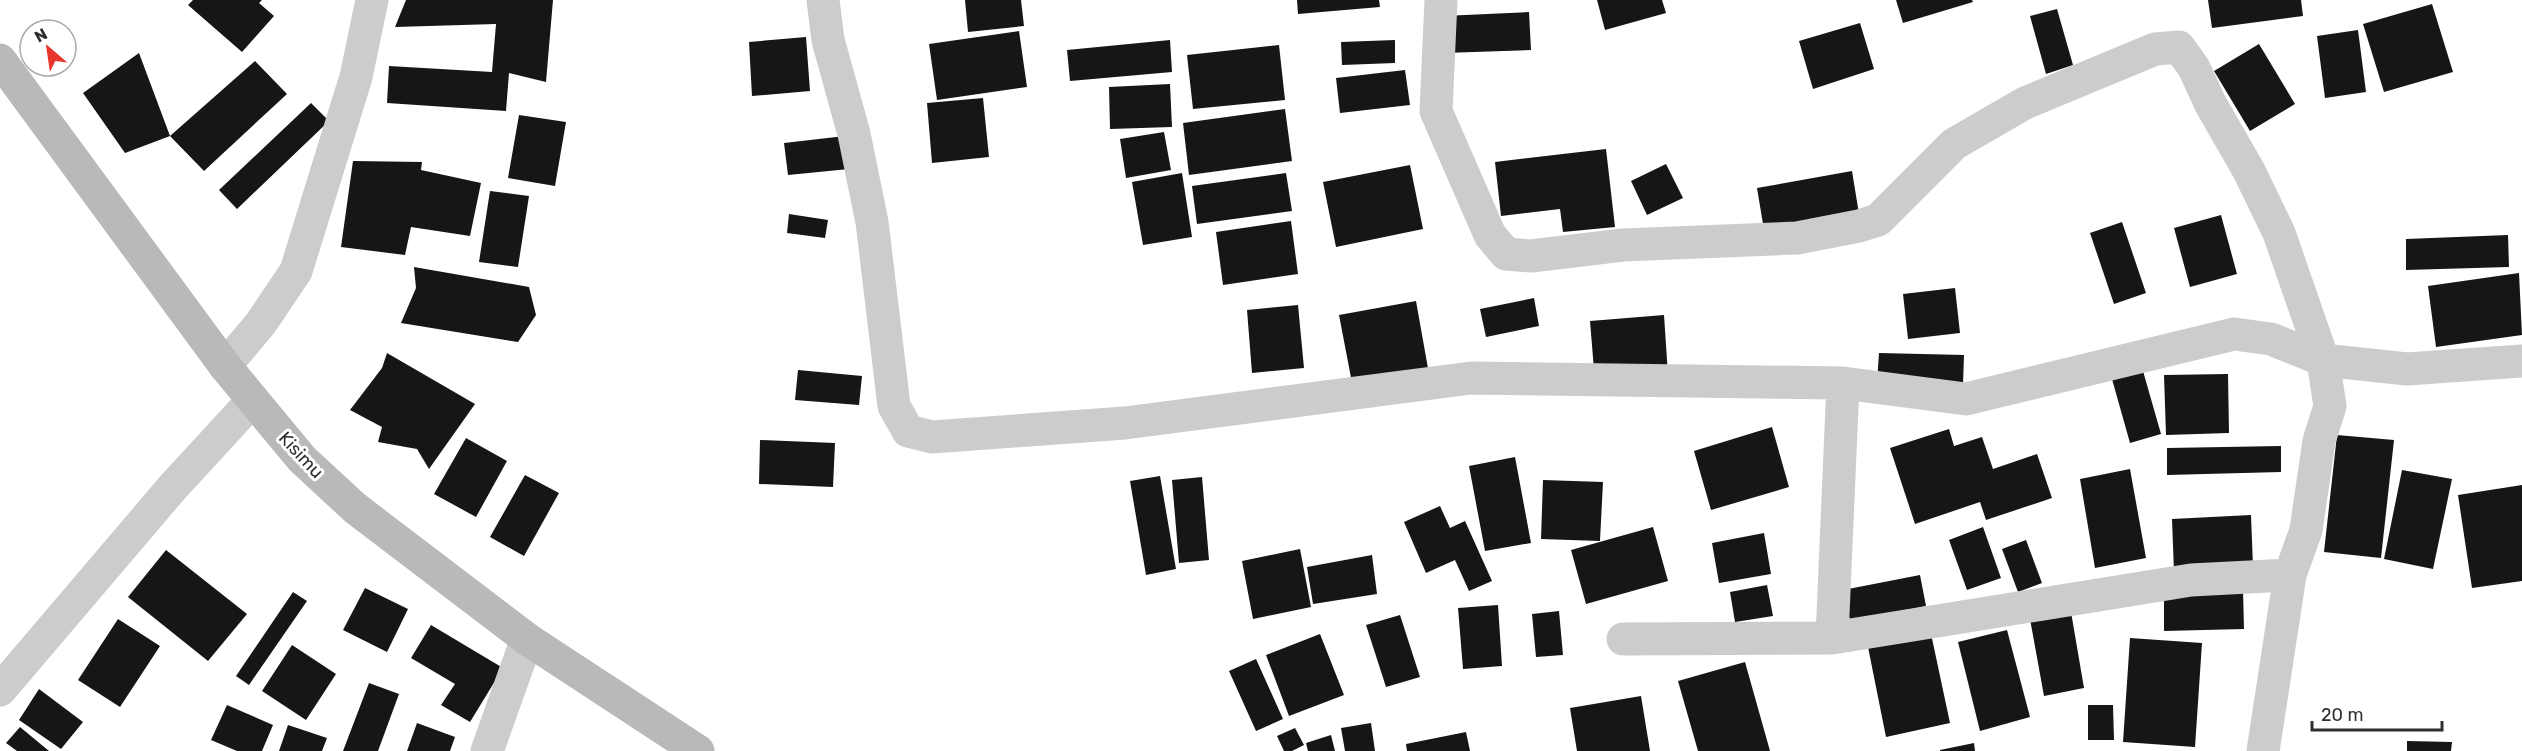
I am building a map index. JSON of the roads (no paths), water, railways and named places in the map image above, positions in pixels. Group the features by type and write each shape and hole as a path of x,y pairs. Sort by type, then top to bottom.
{"street":[{"path":"225,366 261,323 296,271 357,76 372,0"},
{"path":"823,0 828,40 854,134 873,222 894,406 908,431 932,437 1125,423 1471,378 1843,384 1966,399 2234,334 2271,339 2323,360 2407,369 2522,361"},
{"path":"1440,0 1436,111 1490,235 1506,254 1531,256 1623,245 1797,238 1878,220 1954,144 2025,103 2155,49 2179,47 2194,68 2210,103 2249,171 2279,233 2323,360 2330,406 2319,441 2306,530 2290,575 2263,751"},
{"name":"Kisimu","path":"0,60 225,366 302,459 355,507 527,639 698,751"},
{"path":"1832,638 1843,384"},
{"path":"0,690 172,488 253,400"},
{"path":"1623,639 1832,638 2191,579 2290,575"},
{"path":"487,751 527,639"}]}
